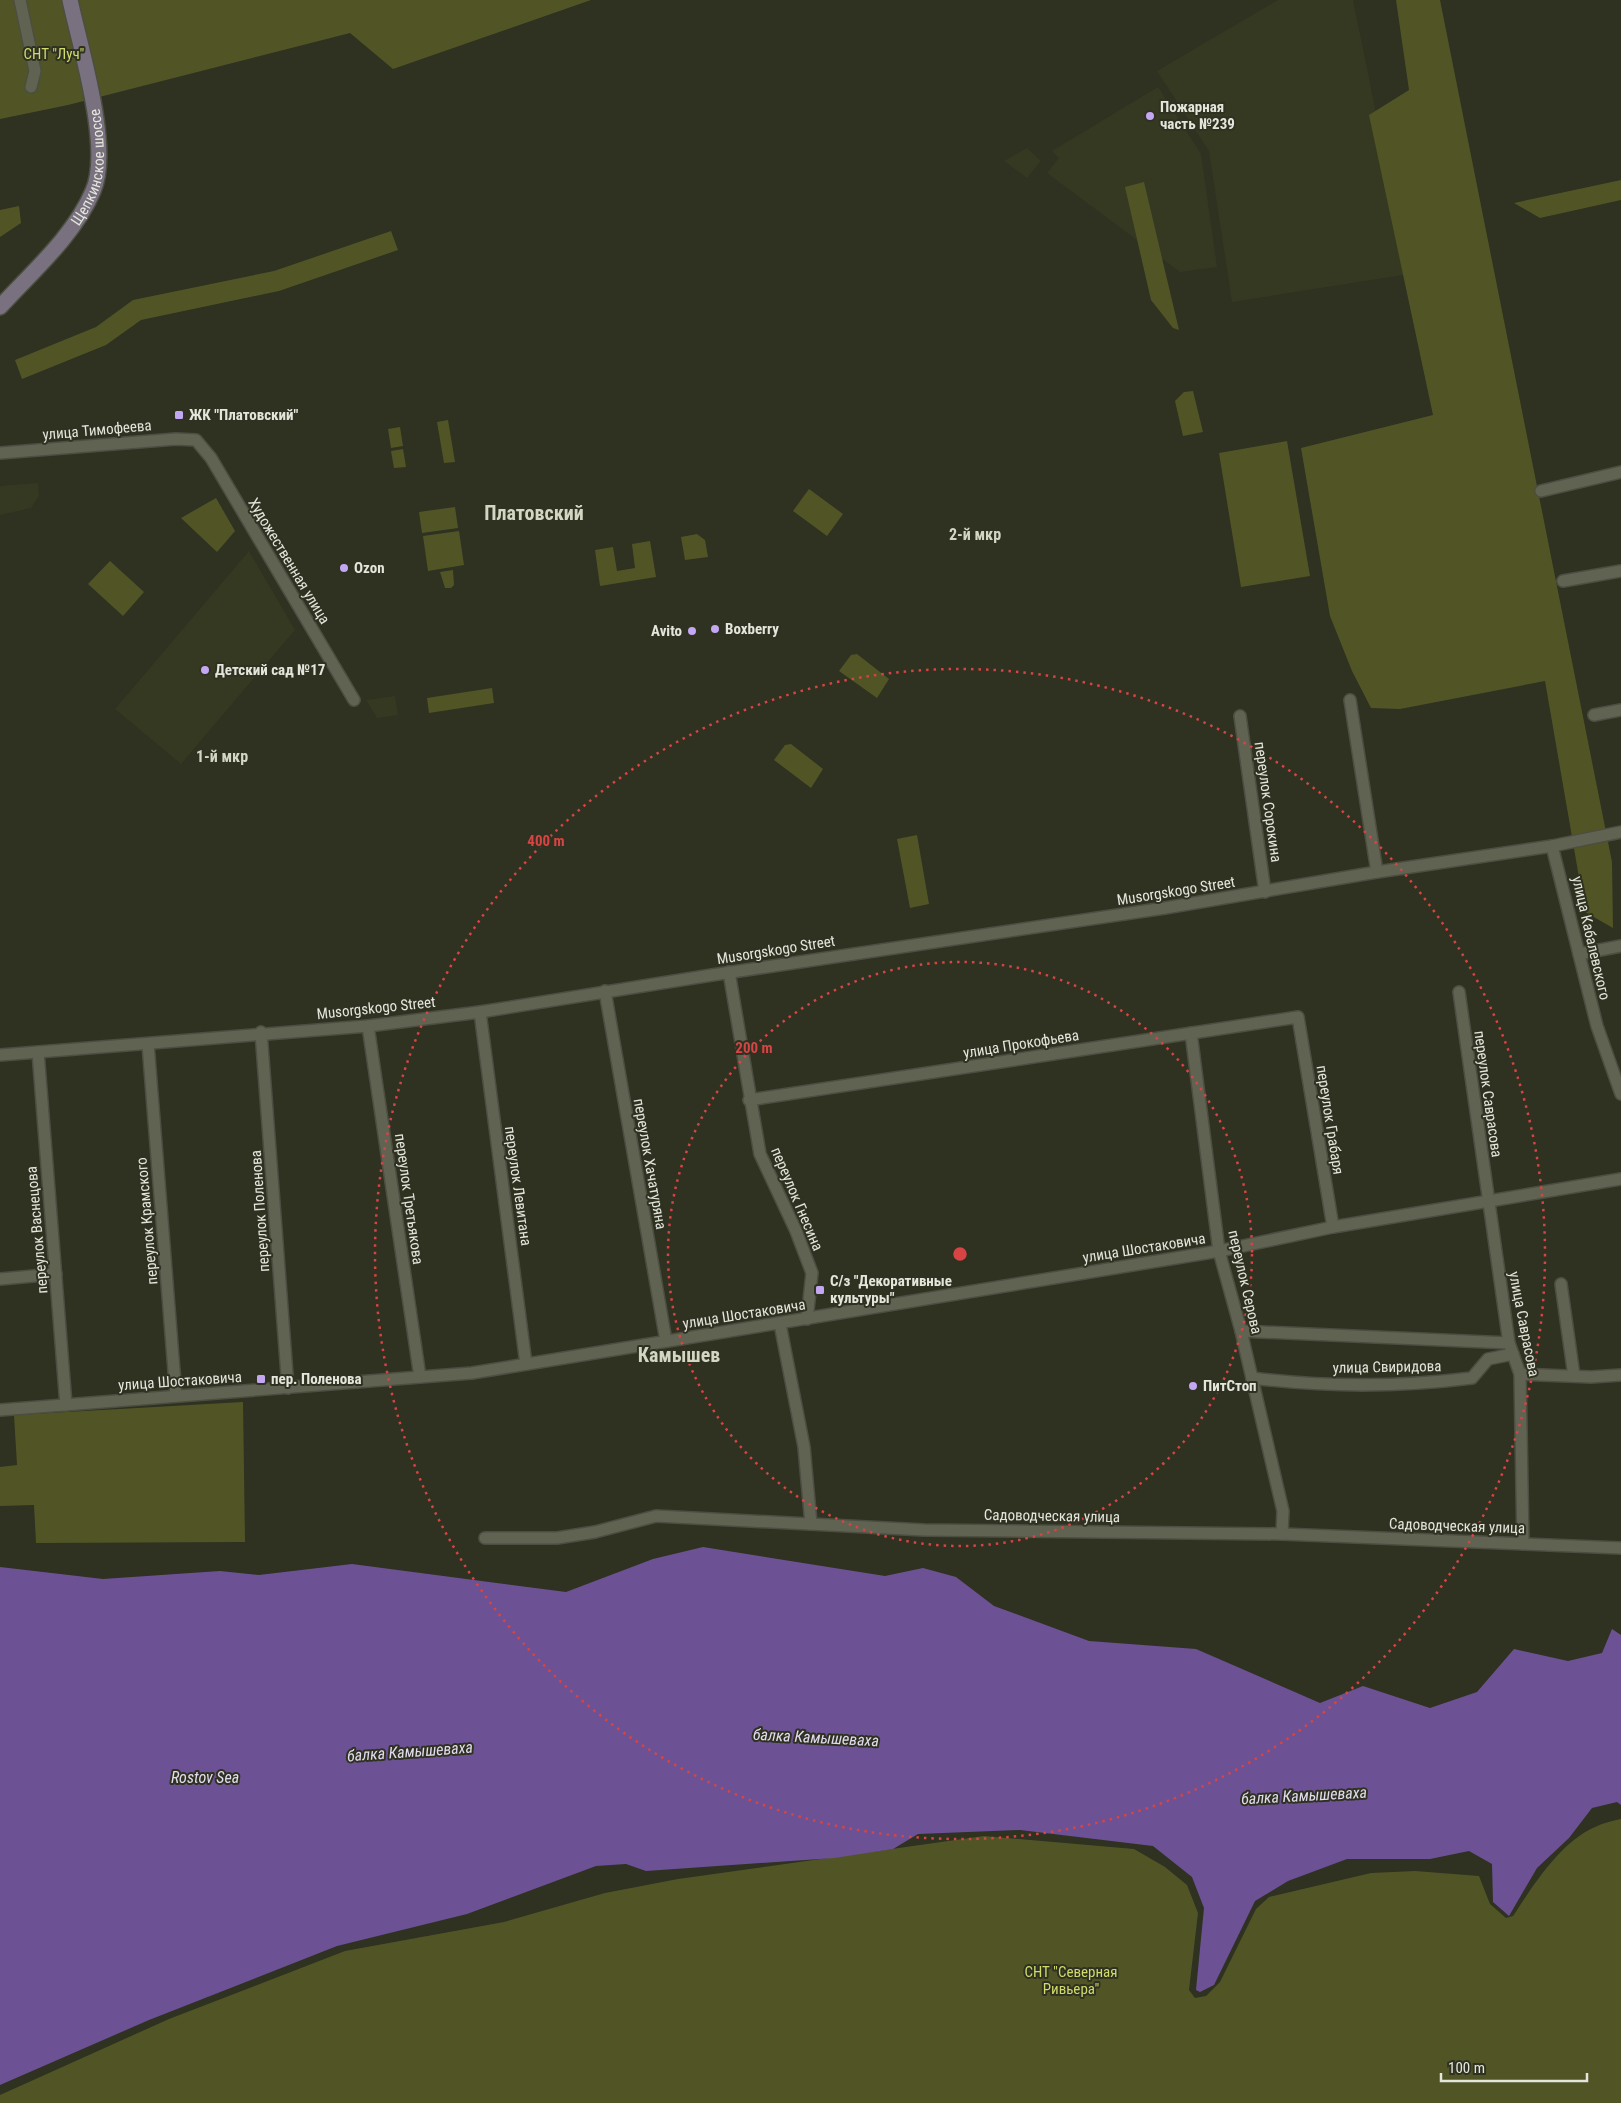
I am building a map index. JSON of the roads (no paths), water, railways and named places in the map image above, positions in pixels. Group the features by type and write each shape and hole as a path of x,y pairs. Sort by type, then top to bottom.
{"main road":[{"name":"Щепкинское шоссе","path":"0,307 75,222 88,201 98,177 99,139 70,0"}],"street":[{"path":"20,0 35,71 31,87"},
{"name":"улица Тимофеева","path":"0,453 176,439 196,440"},
{"name":"Художественная улица","path":"196,440 211,458 354,700"},
{"path":"1541,491 1621,472"},
{"path":"1563,580 1621,571"},
{"path":"1350,700 1377,872"},
{"path":"1594,715 1621,710"},
{"name":"переулок Сорокина","path":"1240,716 1265,892"},
{"name":"Musorgskogo Street","path":"0,1055 148,1044 261,1032 368,1026 480,1012 729,972 1265,892 1377,872 1552,846 1621,832"},
{"name":"улица Кабалевского","path":"1552,846 1597,1026 1619,1080 1621,1094"},
{"path":"1579,954 1621,946"},
{"name":"переулок Гнесина","path":"729,972 749,1100 760,1154 796,1231 812,1273 807,1319"},
{"name":"переулок Хачатуряна","path":"605,991 666,1342"},
{"name":"переулок Саврасова","path":"1459,992 1487,1200"},
{"name":"переулок Левитана","path":"480,1012 526,1364"},
{"name":"улица Прокофьева","path":"749,1100 1298,1017"},
{"name":"переулок Грабаря","path":"1298,1017 1333,1227"},
{"name":"переулок Третьякова","path":"368,1026 420,1377"},
{"name":"переулок Поленова","path":"261,1032 288,1388"},
{"name":"переулок Серова","path":"1191,1033 1219,1251 1241,1331 1283,1511 1282,1534"},
{"name":"переулок Крамского","path":"148,1044 176,1396"},
{"name":"переулок Васнецова","path":"38,1052 66,1405"},
{"name":"улица Шостаковича","path":"0,1410 472,1373 1219,1251 1333,1227 1621,1179"},
{"name":"улица Саврасова","path":"1487,1200 1509,1342 1520,1374 1523,1544"},
{"path":"0,1279 56,1274"},
{"path":"1561,1284 1574,1376"},
{"path":"780,1324 804,1446 811,1524"},
{"path":"1241,1331 1509,1342"},
{"name":"улица Свиридова","path":"1252,1378 1282,1382 1431,1383 1472,1378 1488,1359 1504,1354 1513,1354"},
{"path":"1520,1374 1621,1375"},
{"name":"Садоводческая улица","path":"485,1538 556,1538 595,1532 656,1516 924,1530 1282,1534 1621,1548"}],"water":[{"name":"Rostov Sea","path":"703,1547 885,1576 923,1568 956,1577 994,1606 1089,1641 1196,1649 1320,1703 1363,1686 1430,1708 1477,1692 1514,1649 1568,1661 1602,1653 1612,1629 1621,1635 1621,1805 1617,1802 1592,1808 1569,1838 1537,1868 1509,1916 1493,1902 1492,1864 1469,1851 1430,1859 1347,1859 1288,1881 1255,1901 1214,1985 1200,1992 1196,1990 1204,1908 1192,1877 1153,1846 1020,1830 918,1834 893,1849 834,1858 646,1871 626,1864 596,1866 467,1914 337,1946 149,2020 0,2085 0,1567 103,1579 220,1571 259,1575 352,1564 566,1592 653,1559"}],"place":[{"name":"Пожарная часть №239","path":"1150,116"},
{"name":"ЖК \"Платовский\"","path":"179,415"},
{"name":"Ozon","path":"344,568"},
{"name":"Boxberry","path":"715,629"},
{"name":"Avito","path":"692,631"},
{"name":"Детский сад №17","path":"205,670"},
{"name":"С/з \"Декоративные культуры\"","path":"820,1290"},
{"name":"пер. Поленова","path":"261,1379"},
{"name":"ПитСтоп","path":"1193,1386"}],"district":[{"name":"Платовский","path":"534,513"},
{"name":"2-й мкр","path":"975,534"},
{"name":"1-й мкр","path":"222,756"},
{"name":"Камышев","path":"679,1355"}],"park label":[{"name":"СНТ \"Луч\"","path":"54,54"},
{"name":"СНТ \"Северная Ривьера\"","path":"1071,1980"}],"water label":[{"name":"балка Камышеваха","path":"816,1737"},
{"name":"балка Камышеваха","path":"410,1751"},
{"name":"балка Камышеваха","path":"1304,1795"}]}
